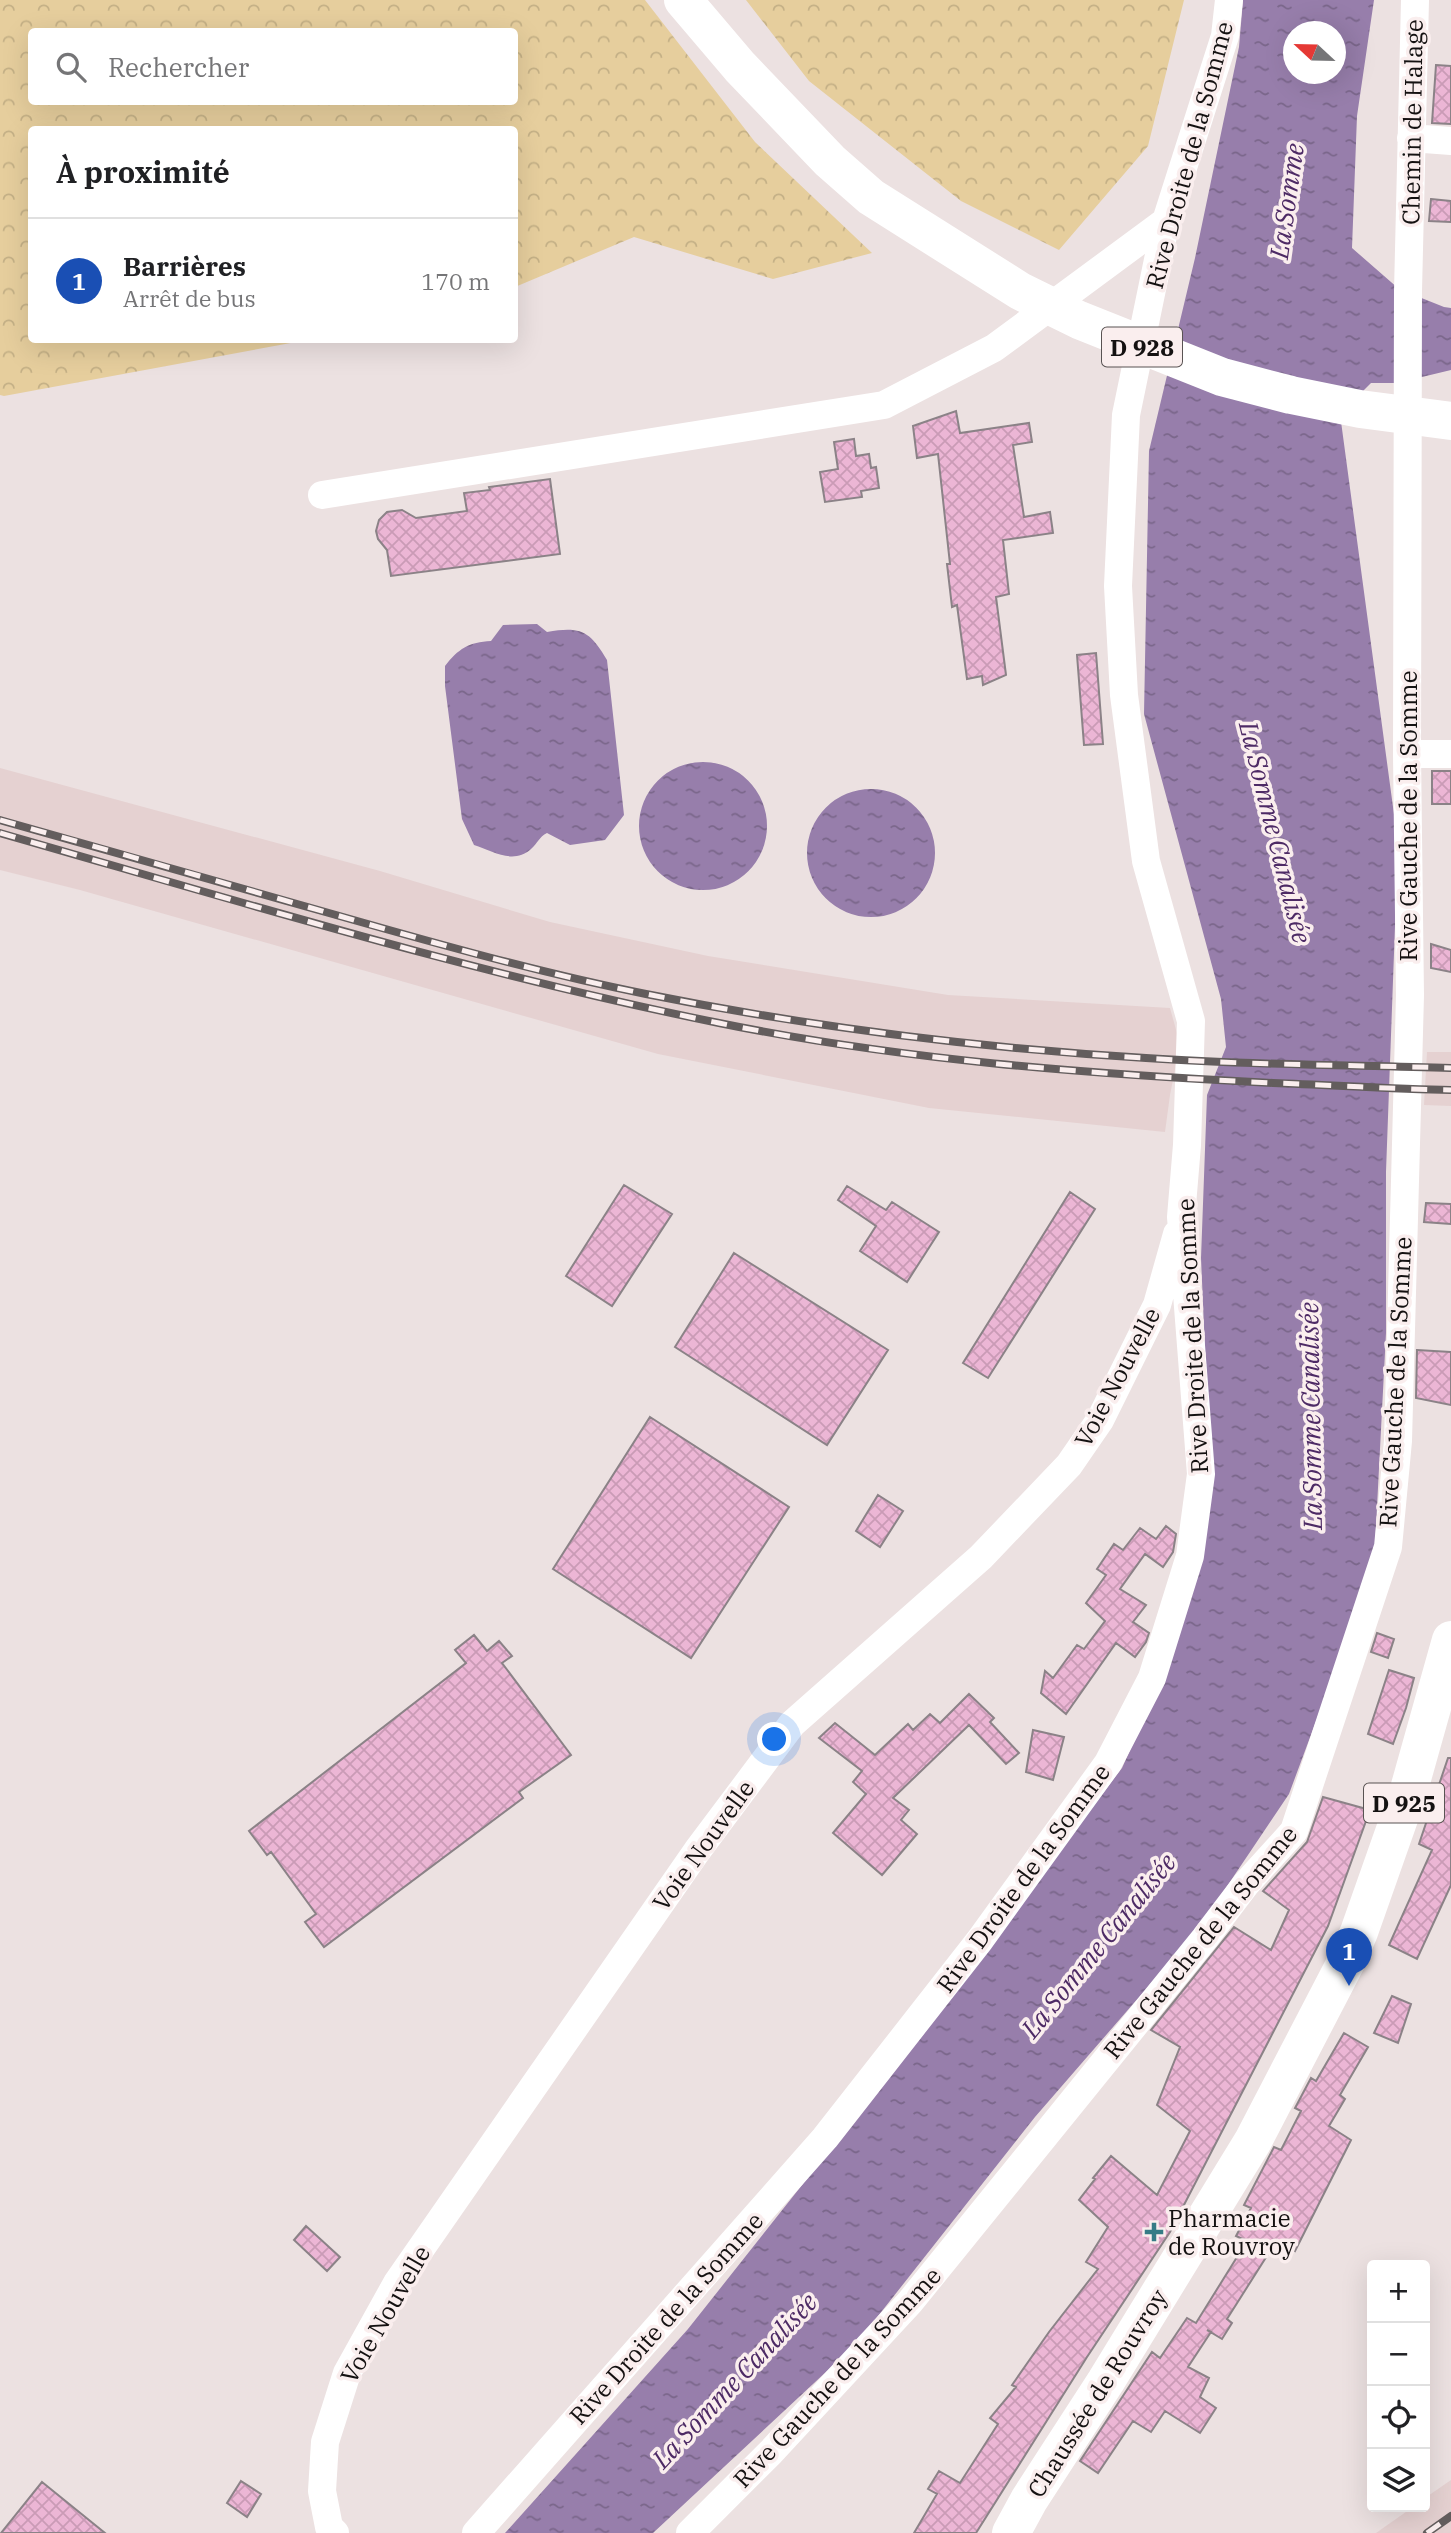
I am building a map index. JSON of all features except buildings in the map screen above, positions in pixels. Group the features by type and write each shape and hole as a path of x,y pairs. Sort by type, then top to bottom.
{"main road":[{"name":"D 928","path":"683,0 776,105 830,161 871,197 1020,291 1144,348 1222,377 1360,409 1448,420"},
{"name":"Chaussée de Rouvroy","path":"1011,2533 1253,2141 1346,1962 1364,1920 1408,1793 1451,1640"}],"street":[{"name":"Rive Droite de la Somme","path":"476,2533 825,2138 980,1941 1108,1763 1152,1678 1190,1556 1201,1474 1181,1217 1187,1145 1191,1021 1146,861 1124,695 1118,586 1126,415 1166,221 1225,36 1229,0"},
{"name":"Chemin de Halage","path":"1409,244 1415,0"},
{"path":"1411,138 1451,141"},
{"path":"322,495 884,405 994,348 1166,221"},
{"name":"Rive Gauche de la Somme","path":"690,2533 771,2452 910,2302 1197,1949 1246,1884 1294,1831 1388,1547 1398,1441 1410,995 1407,754 1409,244"},
{"path":"1407,754 1451,754"},
{"name":"Voie Nouvelle","path":"335,2533 329,2527 322,2491 325,2442 347,2373 397,2283 697,1851 792,1724 981,1557 1069,1465 1100,1420 1157,1305 1181,1217"}],"shaded area":[{"path":"0,768 380,871 550,922 708,956 948,995 1170,1008 1180,1044 1165,1132 929,1108 658,1054 80,890 0,870"},
{"path":"1427,1052 1451,1052 1451,1106 1424,1105"},
{"path":"1451,2480 1451,2533 1376,2533 1406,2512 1430,2512 1430,2495"}],"green space":[{"path":"0,0 645,0 755,142 872,253 773,279 634,237 518,286 518,126 28,126 28,343 291,343 0,395"},
{"path":"746,0 1184,0 1148,146 1059,250 961,201 809,81"}],"water":[{"path":"1243,0 1374,0 1357,116 1352,248 1399,289 1451,308 1451,370 1397,383 1371,383 1340,414 1398,844 1386,1172 1386,1333 1374,1565 1289,1794 1199,1928 1035,2117 856,2344 653,2533 505,2533 688,2329 913,2045 1122,1768 1166,1670 1210,1465 1201,1258 1207,1095 1226,1047 1221,999 1144,714 1149,451 1195,258 1239,47"},
{"path":"537,624 547,632 568,630 583,633 590,637 607,660 624,815 605,840 570,845 547,833 524,854 510,856 474,845 462,819 445,686 445,666 465,647 491,641 503,625"},
{"path":"703,762 728,767 748,781 762,801 767,826 762,851 748,871 728,885 703,890 678,885 658,871 644,851 639,826 644,801 658,781 678,767"},
{"path":"871,789 896,794 916,808 930,828 935,853 930,878 916,898 896,912 871,917 846,912 826,898 812,878 807,853 812,828 826,808 846,794"}],"railway":[{"path":"0,820 413,937 529,967 607,986 770,1017 895,1035 1083,1054 1222,1062 1451,1068"},
{"path":"0,833 447,959 628,1004 787,1036 925,1056 1064,1070 1273,1083 1451,1090"},
{"path":"1427,2533 1451,2516"}],"place":[{"name":"Barrières","path":"1349,1986"},
{"name":"Pharmacie de Rouvroy","path":"1154,2232"}],"water label":[{"name":"La Somme","path":"1286,201"},
{"name":"La Somme Canalisée","path":"1276,832"},
{"name":"La Somme Canalisée","path":"1310,1416"},
{"name":"La Somme Canalisée","path":"1098,1945"},
{"name":"La Somme Canalisée","path":"734,2380"}]}
